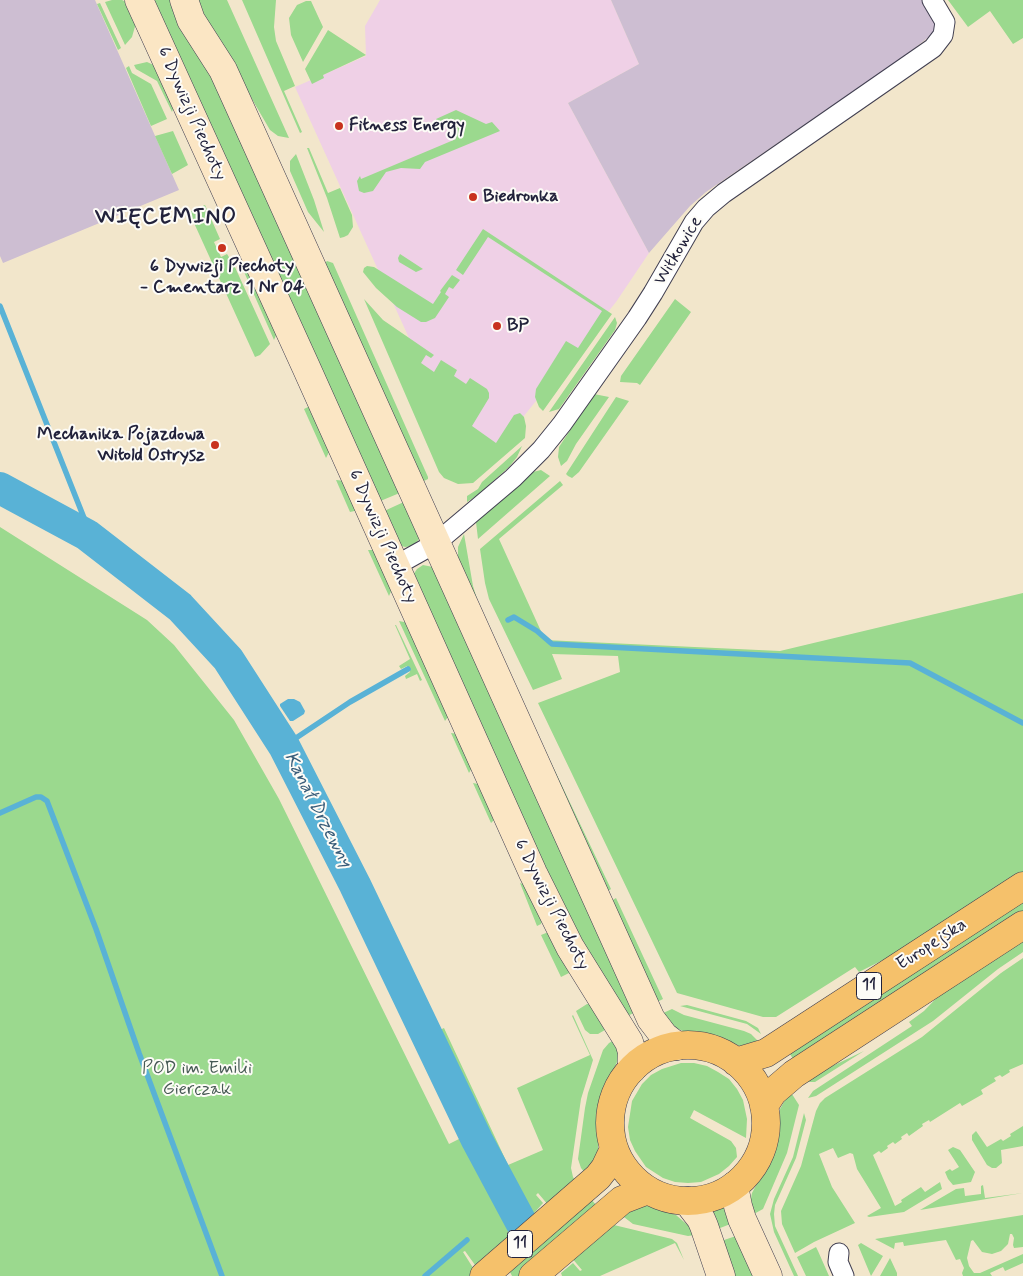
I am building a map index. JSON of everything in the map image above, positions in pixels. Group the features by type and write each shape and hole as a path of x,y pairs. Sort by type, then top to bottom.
{"main road":[{"name":"Europejska","path":"736,1062 766,1053 1023,886"},
{"name":"Europejska","path":"764,1106 773,1092 794,1074 1023,925"},
{"path":"693,1045 708,1048 718,1051 736,1062 754,1082 764,1106 766,1125 761,1150 752,1168 734,1186 709,1198 687,1201 670,1199 648,1190 628,1173 614,1149 610,1124 612,1104 622,1081 632,1069 653,1054 677,1046 693,1045"},
{"name":"11","path":"484,1276 598,1177 605,1168 614,1149"},
{"name":"11","path":"533,1276 622,1200 648,1190"}],"street":[{"name":"6 Dywizji Piechoty","path":"138,0 486,771 557,922 588,978 629,1042 632,1052 632,1069"},
{"path":"184,0 191,20 223,70 651,1019 664,1036 677,1046"},
{"name":"Witkowice","path":"436,543 513,478 541,450 562,424 637,318 694,222 706,208 724,192 933,48 943,35 945,22 932,0"},
{"path":"395,566 436,543"},
{"path":"734,1186 742,1219 768,1276"},
{"path":"687,1201 701,1219 721,1276"},
{"path":"839,1253 838,1262 844,1276"}],"shaded area":[{"path":"0,0 95,0 179,190 3,263 0,256"},
{"path":"380,0 611,0 639,64 568,103 649,253 616,302 473,479 295,87 366,56 365,26"},
{"path":"611,0 922,0 933,17 936,28 930,36 902,58 706,192 690,206 649,253 568,103 639,64"}],"green space":[{"path":"122,0 128,3 136,23 132,37 125,45 105,2"},
{"path":"150,0 172,0 214,75 402,492 378,502"},
{"path":"198,0 227,0 289,138 278,136 270,130 203,15"},
{"path":"242,0 276,0 274,27 276,41 295,86 284,91 302,132 300,133"},
{"path":"948,0 1023,0 1023,38 1013,44 990,11 968,27"},
{"path":"311,1 323,27 303,62 291,35 289,18 297,5"},
{"path":"100,3 121,48 118,50 97,4"},
{"path":"328,30 366,55 323,75 324,78 312,84 305,69"},
{"path":"147,62 156,66 174,106 172,112 157,81 136,69 134,65"},
{"path":"129,66 132,73 151,84 167,119 151,126 126,68"},
{"path":"456,110 486,124 492,122 500,131 425,162 420,169 401,168 386,172 373,191 364,193 359,191 357,181 360,176 361,179 456,139 447,120 438,124 436,119"},
{"path":"173,131 188,165 172,174 155,136"},
{"path":"307,148 309,148 328,193 340,188 352,215 353,227 348,235 344,237 340,238 327,198"},
{"path":"296,154 324,232 308,212 290,171 290,161"},
{"path":"205,205 220,239 214,242 221,257 227,254 234,265 270,344 260,355 255,357 189,212"},
{"path":"483,229 612,314 543,411 535,397 536,389 566,341 578,348 602,311 488,237 463,275 456,270"},
{"path":"400,254 423,269 416,272 399,262"},
{"path":"327,261 333,263 428,477 428,479 420,483 325,263"},
{"path":"241,265 255,280 278,331 274,340"},
{"path":"367,266 374,267 433,304 452,275 460,280 453,289 449,287 445,294 449,297 435,318 421,322 397,307 376,288 363,272"},
{"path":"364,299 383,320 434,355 431,358 426,355 421,363 434,372 441,360 457,370 454,376 466,384 470,378 487,389 489,398 472,426 496,443 514,415 520,413 524,417 526,426 525,438 473,483 458,484 444,478 439,472"},
{"path":"675,299 691,312 640,385 637,383 620,382 621,376"},
{"path":"615,317 617,323 615,330 559,409 549,412"},
{"path":"594,394 609,397 576,444 567,461 561,466 558,457 559,447"},
{"path":"616,397 629,401 579,472 572,478 568,476 566,474"},
{"path":"313,407 331,448 326,458 304,409"},
{"path":"522,446 517,457 509,467 478,495 467,502 467,496 478,489 482,482"},
{"path":"541,470 550,476 478,539 476,522 533,472"},
{"path":"336,480 346,481 359,510 350,512"},
{"path":"560,481 563,485 499,539 545,640 780,651 1023,593 1023,875 923,940 859,972 855,967 776,1017 763,1017 677,993 538,703 620,672 618,656 552,654 562,679 533,690 489,599 485,583 480,549"},
{"path":"406,501 420,538 413,546 405,547 402,546 382,512"},
{"name":"POD im. Emilii Gierczak","path":"0,527 147,620 174,645 234,720 279,799 449,1144 469,1134 517,1229 475,1265 465,1251 463,1252 475,1271 469,1276 0,1276"},
{"path":"464,534 473,586 482,615 458,563 458,547"},
{"path":"368,550 373,550 393,587 389,596"},
{"path":"423,565 433,567 637,1011 626,1017 579,942 413,575"},
{"path":"399,621 409,623 450,714 445,721"},
{"path":"395,625 422,680 420,681 417,674 406,679 405,676 410,672 407,666 401,669 399,666 410,659"},
{"path":"527,712 611,889 607,892"},
{"path":"451,733 458,734 473,766 469,773"},
{"path":"473,783 478,784 494,820 491,823"},
{"path":"520,883 528,886 543,916 541,924 537,926"},
{"path":"616,898 663,999 655,1003 611,901"},
{"path":"1023,899 1023,914 795,1062 788,1051"},
{"path":"548,933 570,965 569,973 561,977 541,935"},
{"path":"1023,938 1023,952 998,969 933,1021 816,1096 808,1098 813,1091 912,1026 909,1022 924,1011 949,985"},
{"path":"1023,958 1023,1064 1009,1070 1010,1072 1002,1077 1000,1075 994,1078 996,1081 981,1090 983,1094 962,1106 960,1103 930,1122 929,1120 909,1136 907,1133 895,1144 893,1142 881,1153 879,1151 873,1155 895,1206 921,1187 925,1192 940,1182 942,1189 904,1212 869,1217 867,1216 881,1208 857,1169 853,1154 850,1153 838,1158 833,1148 819,1154 832,1187 855,1223 795,1253 782,1224 781,1211 801,1166 816,1111 820,1103 922,1037 1001,973"},
{"path":"587,1004 594,1005 610,1027 598,1034 590,1034 585,1030 576,1011"},
{"path":"687,1005 746,1021 758,1028 761,1034 747,1024 680,1006"},
{"path":"672,1009 684,1015 744,1031 751,1034 758,1041 740,1046 716,1037 683,1031 674,1027 661,1014"},
{"path":"573,1015 593,1060 581,1099 571,1168 576,1182 549,1206 538,1193 536,1195 543,1203 529,1219 516,1192 483,1139 471,1110 433,1033 444,1028 508,1165 543,1150 517,1088 590,1055"},
{"path":"616,1039 617,1062 604,1090 598,1110 598,1149 596,1157 586,1174 581,1168 578,1159 588,1093 603,1050"},
{"path":"864,1051 815,1082 808,1082 805,1079"},
{"path":"681,1063 707,1066 729,1079 743,1100 747,1119 746,1138 694,1110 690,1118 731,1141 736,1148 737,1157 719,1174 701,1182 675,1182 663,1178 646,1167 630,1140 628,1127 632,1101 642,1084 651,1075 662,1069"},
{"path":"790,1091 799,1105 787,1153 763,1209 752,1215 750,1203 752,1193 772,1155 778,1134 780,1109"},
{"path":"804,1113 806,1120 796,1158 775,1205 774,1214 775,1226 798,1276 794,1276 774,1232 770,1214 774,1199 793,1157"},
{"path":"1023,1126 1023,1146 1001,1150 1002,1163 996,1168 987,1165 972,1140 972,1135 976,1131 987,1147 1001,1139 1003,1141"},
{"path":"953,1147 960,1150 975,1172 971,1182 953,1185 948,1179 945,1172 959,1167 948,1150"},
{"path":"983,1185 985,1198 1023,1193 920,1210 956,1189 964,1188 965,1196 981,1194 981,1186"},
{"path":"589,1197 598,1207 519,1276 512,1276 508,1268"},
{"path":"639,1206 648,1206 676,1215 691,1228 695,1235 688,1236 633,1224 620,1214"},
{"path":"723,1206 733,1223 715,1230 711,1211"},
{"path":"1023,1215 1023,1247 1014,1248 1012,1234 1010,1234 1008,1244 1001,1251 992,1254 982,1252 973,1240 971,1241 967,1258 969,1266 974,1273 980,1273 1023,1254 1023,1263 1005,1271 1003,1267 990,1273 992,1276 963,1276 964,1268 960,1259 956,1260 946,1240 904,1246 903,1242 895,1243 894,1249 875,1239"},
{"path":"614,1225 672,1239 677,1243 684,1260 675,1243 600,1276 562,1276 561,1273 573,1263 580,1271 582,1270 571,1257"},
{"path":"739,1235 757,1276 728,1276 718,1242"},
{"path":"861,1243 883,1256 871,1276 858,1245"},
{"path":"816,1247 829,1276 806,1276 797,1257"},
{"path":"890,1258 897,1276 880,1276"}],"water":[{"path":"288,699 300,702 305,711 304,714 293,721 290,721 280,706 280,704"}],"waterway":[{"path":"0,306 88,528 87,535"},
{"name":"Kanał Drzewny","path":"0,488 87,535 180,607 228,659 284,746 355,885 477,1140 522,1224"},
{"path":"508,620 514,617 537,631 552,644 910,663 1023,723"},
{"path":"284,746 350,702 408,669"},
{"path":"0,813 36,797 41,797 47,801 96,929 139,1053 222,1276"},
{"path":"425,1276 467,1240"}],"place":[{"name":"Fitness Energy","path":"339,126"},
{"name":"Biedronka","path":"473,197"},
{"name":"6 Dywizji Piechoty - Cmentarz 1 Nr 04","path":"222,248"},
{"name":"BP","path":"497,326"},
{"name":"Mechanika Pojazdowa Witold Ostrysz","path":"215,445"}],"district":[{"name":"WIĘCEMINO","path":"166,218"}]}
